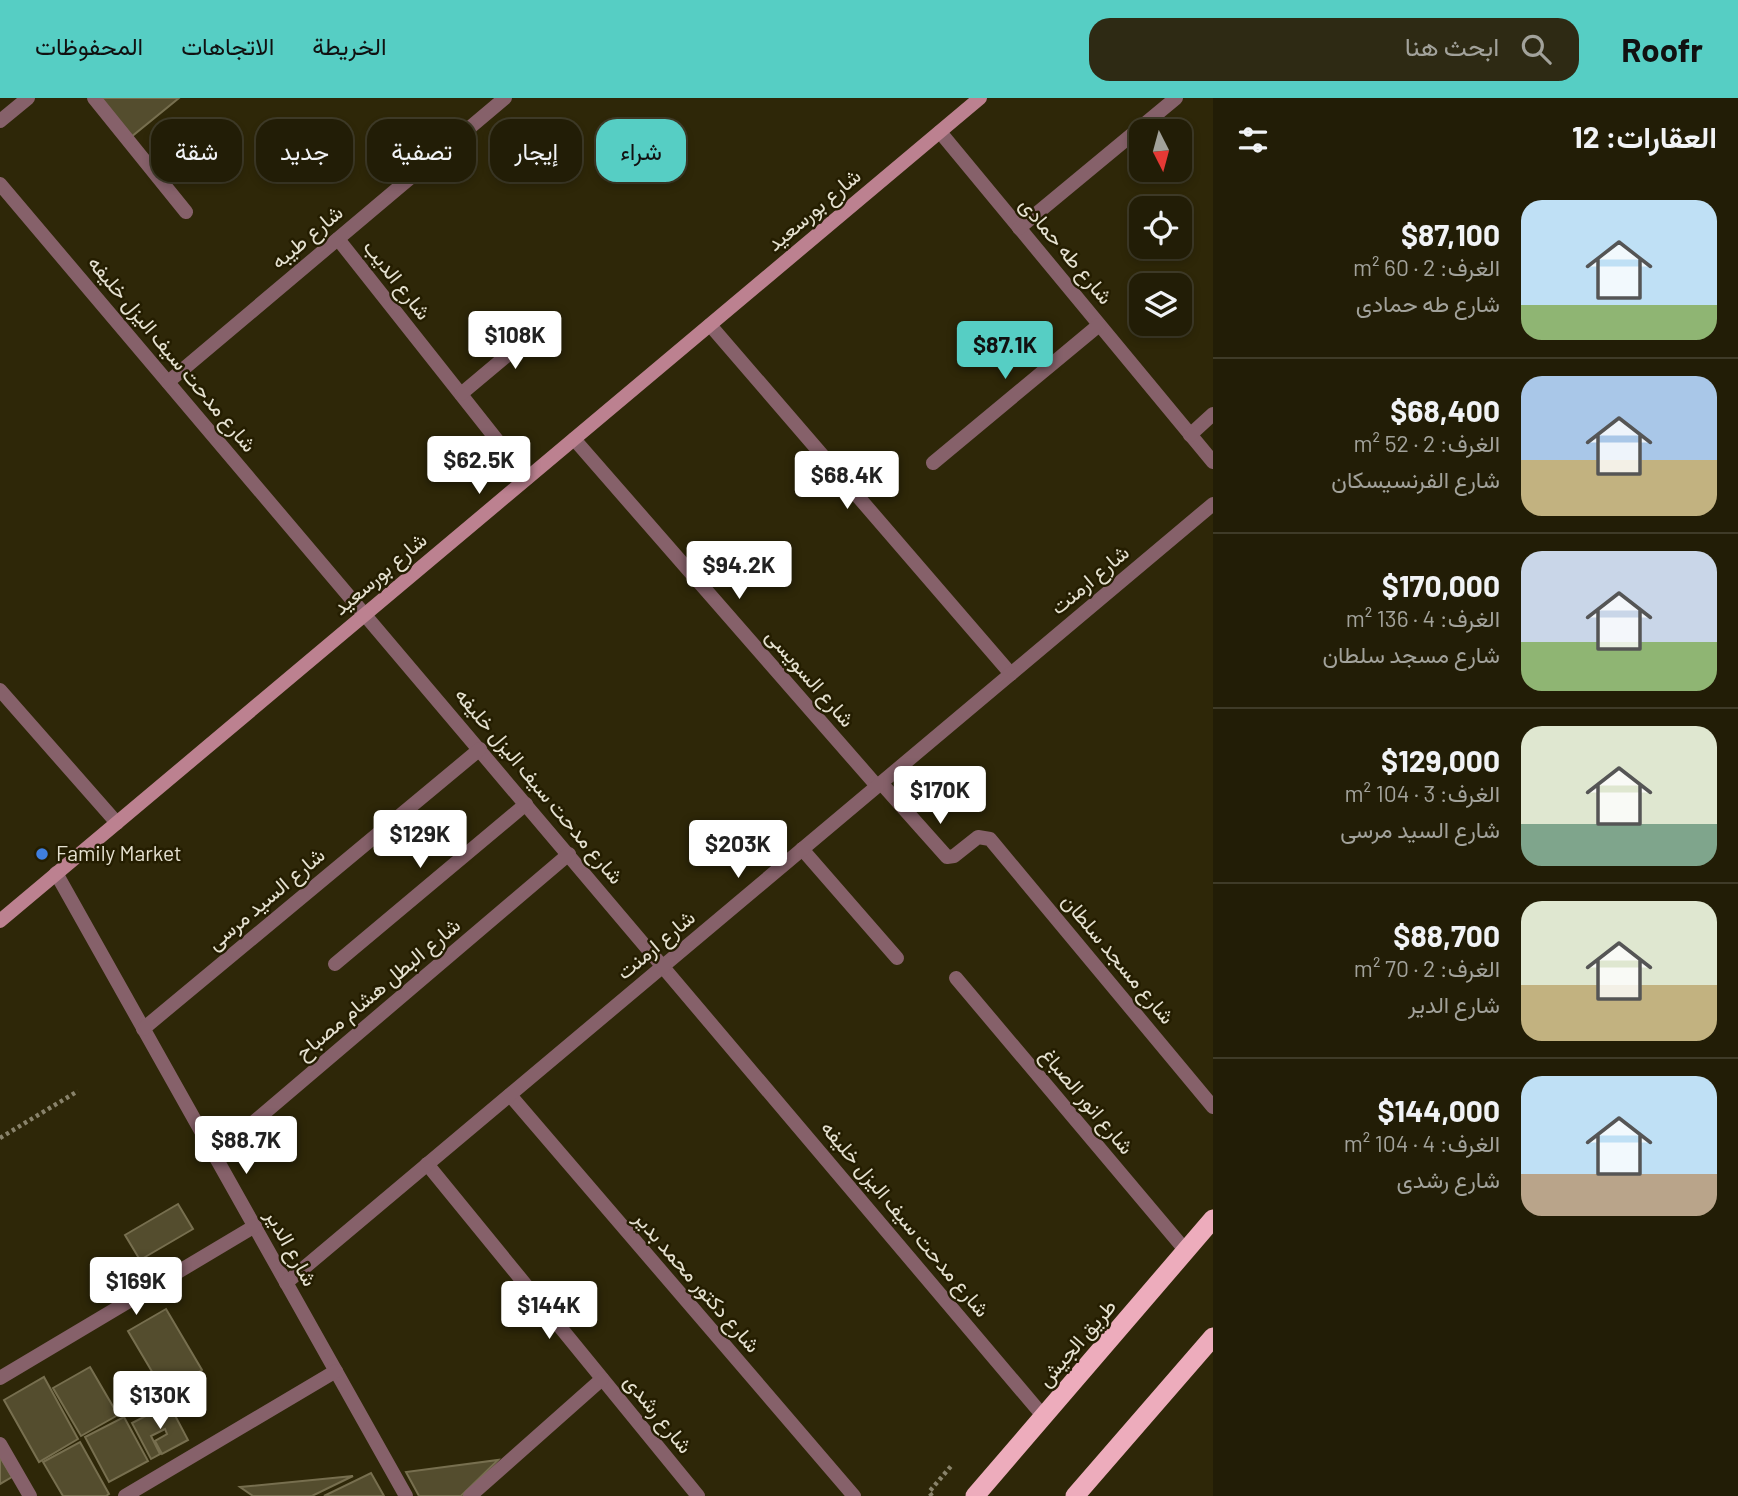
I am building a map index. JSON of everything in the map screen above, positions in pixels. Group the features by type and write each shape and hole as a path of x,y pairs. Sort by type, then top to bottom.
{"highway":[{"name":"طريق الجيش","path":"975,1496 1213,1219"},
{"path":"1075,1496 1213,1337"}],"main road":[{"name":"شارع بورسعيد","path":"0,921 980,98"}],"street":[{"path":"0,121 28,98"},
{"path":"94,98 187,212"},
{"name":"شارع طيبه","path":"168,382 505,98"},
{"path":"1019,228 1176,98"},
{"name":"شارع طه حمادى","path":"940,132 1213,462"},
{"name":"شارع مدحت سيف اليزل خليفه","path":"0,184 1044,1416"},
{"name":"شارع الديب","path":"338,239 527,478"},
{"path":"461,394 547,322"},
{"path":"710,325 1011,674"},
{"path":"933,463 1099,325"},
{"path":"1190,435 1213,414"},
{"name":"شارع السويسى","path":"574,439 879,785 947,857 954,856 978,837 990,839"},
{"name":"شارع ارمنت","path":"286,1283 1213,504"},
{"path":"0,690 117,823"},
{"name":"شارع السيد مرسى","path":"143,1028 480,749"},
{"path":"335,964 526,804"},
{"name":"شارع مسجد سلطان","path":"990,839 1213,1107"},
{"path":"802,849 897,958"},
{"name":"شارع البطل هشام مصباح","path":"215,1155 569,854"},
{"name":"شارع الدير","path":"56,873 406,1496"},
{"name":"شارع انور الصباغ","path":"957,978 1186,1251"},
{"name":"شارع دكتور محمد بدير","path":"510,1095 854,1496"},
{"name":"شارع رشدى","path":"427,1164 698,1496"},
{"path":"0,1378 255,1226"},
{"path":"125,1496 336,1371"},
{"path":"470,1496 602,1379"},
{"path":"0,1444 30,1496"}],"path":[{"path":"0,1138 78,1091"},
{"path":"932,1496 929,1492 952,1465"}],"building":[{"path":"98,98 179,98 151,119 131,137"},
{"path":"178,1204 193,1229 140,1260 125,1235"},
{"path":"166,1309 202,1370 164,1392 128,1331"},
{"path":"90,1367 118,1415 81,1436 53,1388"},
{"path":"44,1377 78,1439 39,1462 4,1400"},
{"path":"169,1404 188,1440 162,1454 155,1441 167,1434 165,1429 151,1436 160,1454 151,1459 132,1423"},
{"path":"124,1417 148,1461 109,1482 85,1437"},
{"path":"80,1442 109,1494 106,1496 63,1496 43,1462"},
{"path":"0,1457 12,1477 0,1484"},
{"path":"498,1460 461,1496 419,1496 406,1472"},
{"path":"371,1473 384,1496 324,1496"},
{"path":"353,1476 312,1496 253,1496 240,1487"}],"place":[{"name":"Family Market","path":"42,854"}]}
